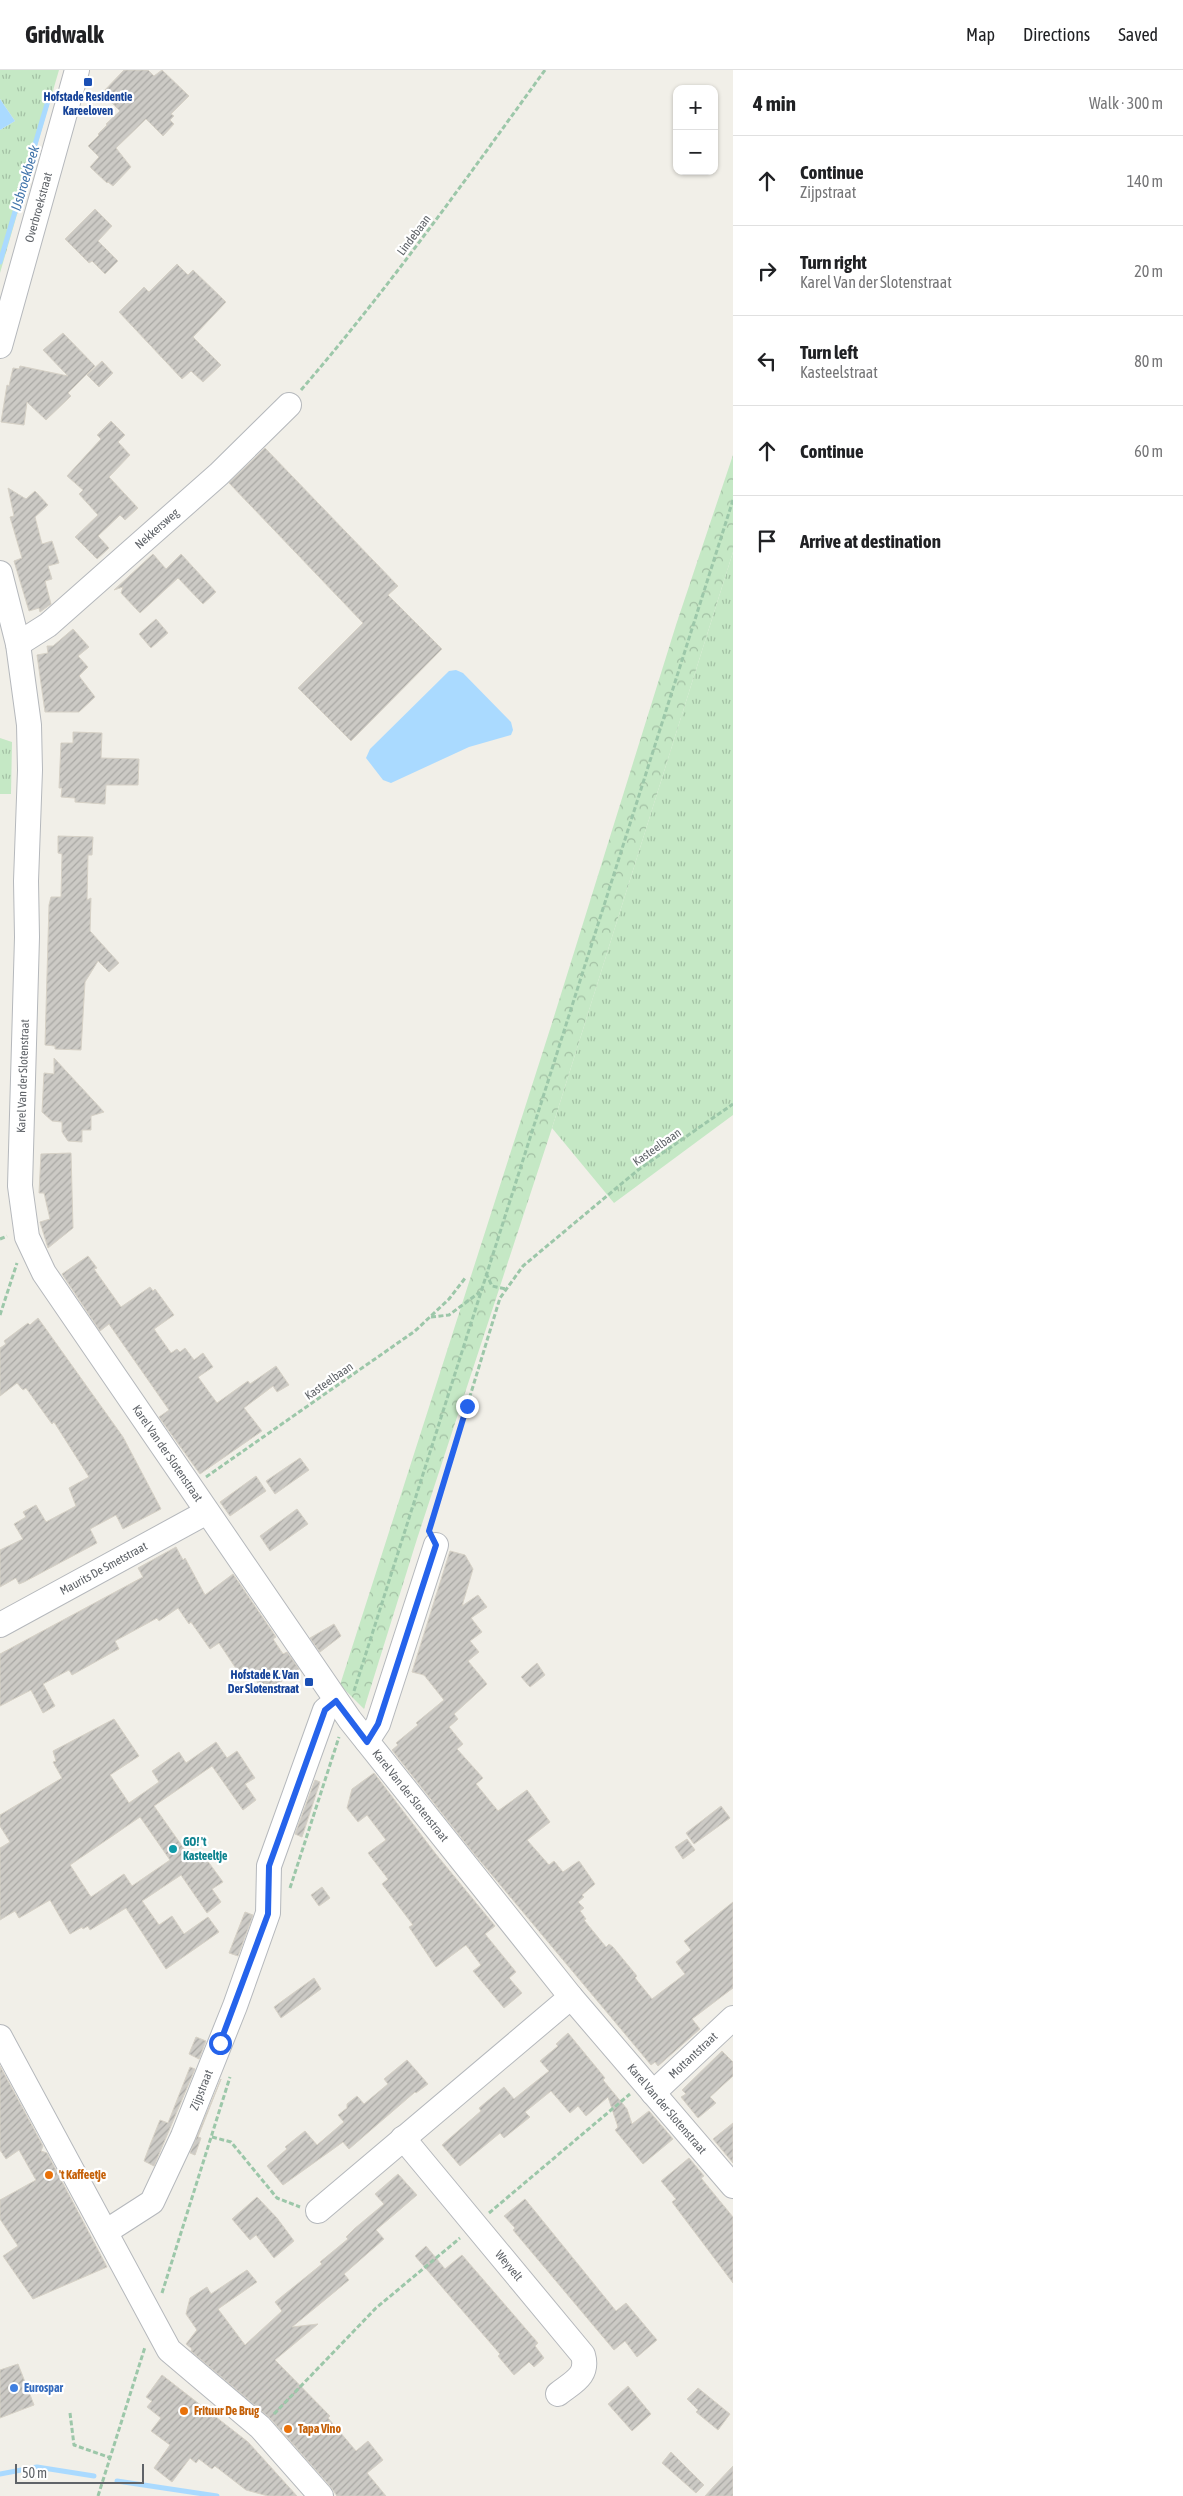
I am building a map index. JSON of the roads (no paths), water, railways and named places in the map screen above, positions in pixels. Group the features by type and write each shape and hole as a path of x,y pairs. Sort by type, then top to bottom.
{"street":[{"name":"Overbroekstraat","path":"0,346 77,70"},
{"name":"Nekkersweg","path":"18,644 48,625 219,474 288,404"},
{"name":"Karel Van der Slotenstraat","path":"0,573 18,644 29,725 30,770 20,1186 27,1237 44,1273 341,1708 571,1997 733,2186"},
{"name":"Maurits De Smetstraat","path":"0,1625 207,1512"},
{"path":"367,1742 378,1724 436,1545"},
{"name":"Zijpstraat","path":"107,2231 152,2202 183,2136 235,2006 268,1914 269,1866 325,1710 341,1708"},
{"path":"318,2211 571,1997"},
{"name":"Mottantstraat","path":"648,2088 733,2018"},
{"path":"0,2037 94,2213 107,2231 152,2323 169,2350 260,2427 321,2496"},
{"name":"Weyvelt","path":"403,2138 583,2355 586,2366 582,2374 558,2394"}],"water":[{"path":"0,99 15,121 0,130"},
{"path":"456,670 463,673 511,722 513,730 511,735 469,747 391,783 383,780 366,758 370,749 449,671"}],"waterway":[{"name":"IJsbroekbeek","path":"0,262 50,94"},
{"path":"0,2474 37,2467 94,2476"},
{"path":"117,2481 217,2496"}],"place":[{"name":"Hofstade Residentie Kareeloven","path":"88,82"},
{"name":"Hofstade K. Van Der Slotenstraat","path":"309,1682"},
{"name":"GO! 't Kasteeltje","path":"173,1849"},
{"name":"'t Kaffeetje","path":"49,2175"},
{"name":"Eurospar","path":"14,2388"},
{"name":"Frituur De Brug","path":"184,2411"},
{"name":"Tapa Vino","path":"288,2429"}]}
